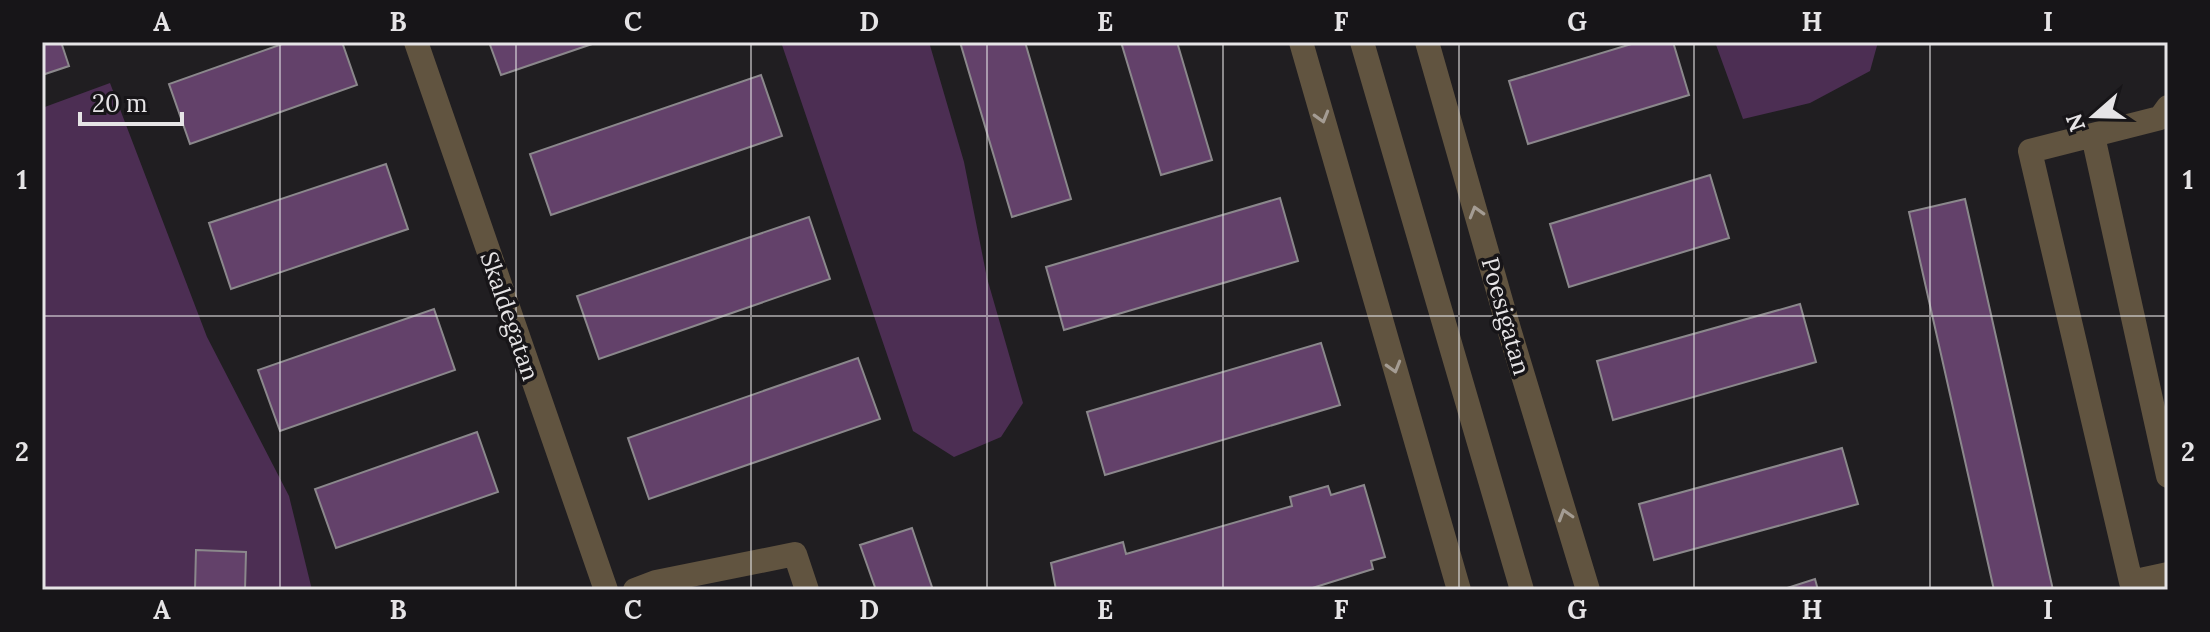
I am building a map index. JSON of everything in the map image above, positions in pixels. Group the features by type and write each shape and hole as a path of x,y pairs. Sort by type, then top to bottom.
{"street":[{"name":"Skaldegatan","path":"416,42 606,590"},
{"path":"1301,42 1459,590"},
{"path":"1362,42 1522,590"},
{"name":"Poesigatan","path":"1427,42 1588,590"},
{"path":"2168,107 2160,118 2030,151 2131,582 2168,574"},
{"path":"2093,136 2168,476"},
{"path":"635,590 656,582 795,554 807,590"}],"shaded area":[{"path":"781,42 929,42 964,162 987,278 1023,403 1001,437 954,457 913,431"},
{"path":"1715,42 1878,42 1870,71 1810,103 1743,119"},
{"path":"110,83 207,337 289,496 312,590 42,590 42,108"}],"building":[{"path":"42,42 61,42 69,66 42,75"},
{"path":"288,42 342,42 357,85 190,144 169,84"},
{"path":"489,42 598,42 501,75"},
{"path":"960,42 1025,42 1071,199 1012,217"},
{"path":"1121,42 1177,42 1212,160 1161,175"},
{"path":"1638,42 1673,42 1689,95 1528,144 1509,81"},
{"path":"761,75 782,136 551,215 530,154"},
{"path":"386,164 408,229 231,289 209,223"},
{"path":"1710,175 1729,238 1569,287 1550,224"},
{"path":"1280,198 1298,261 1064,330 1046,267"},
{"path":"1965,199 2053,590 1994,590 1909,212"},
{"path":"809,217 830,279 599,359 577,296"},
{"path":"1800,304 1816,362 1613,420 1597,361"},
{"path":"434,309 455,370 280,431 258,370"},
{"path":"1321,343 1340,405 1105,475 1087,412"},
{"path":"858,358 880,419 649,499 628,438"},
{"path":"477,432 498,492 336,548 315,489"},
{"path":"1842,448 1858,504 1654,560 1639,504"},
{"path":"1364,485 1385,557 1371,561 1373,569 1306,590 1056,590 1051,563 1123,542 1126,554 1292,506 1290,497 1328,486 1331,495"},
{"path":"912,528 933,590 876,590 860,545"},
{"path":"196,550 246,552 245,590 195,590"},
{"path":"1815,579 1818,590 1781,590"}]}
